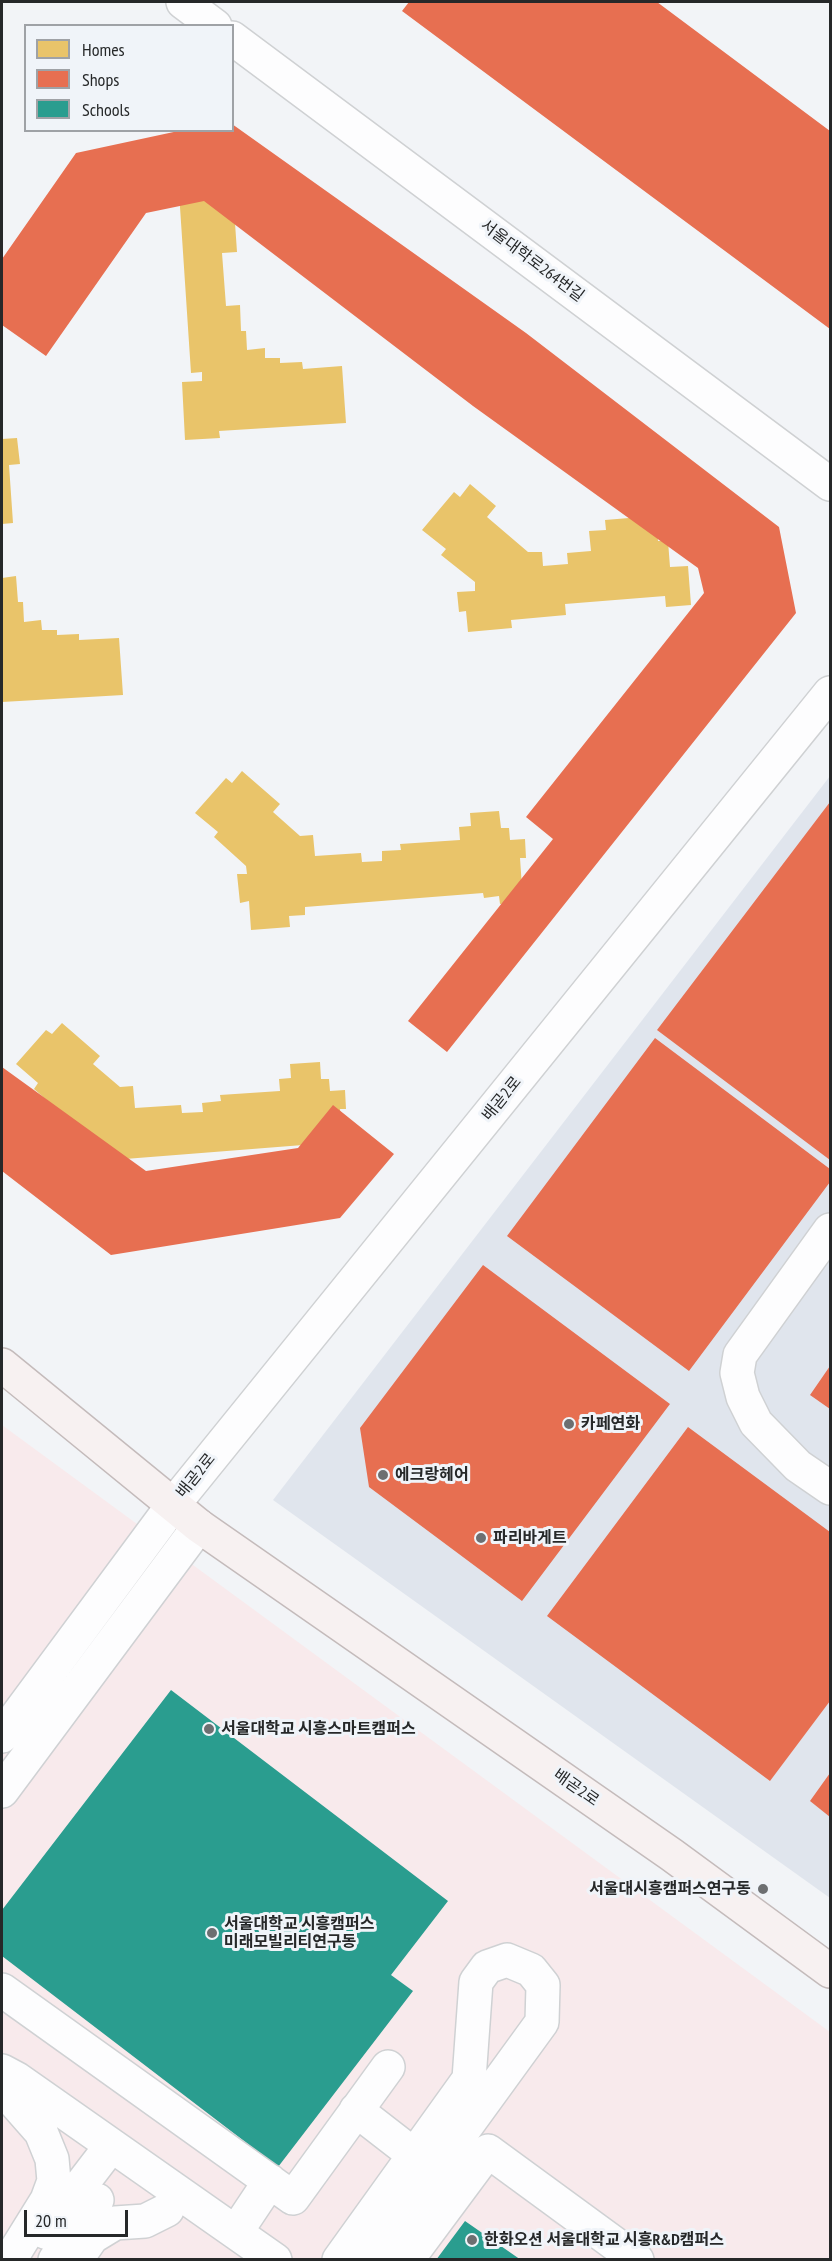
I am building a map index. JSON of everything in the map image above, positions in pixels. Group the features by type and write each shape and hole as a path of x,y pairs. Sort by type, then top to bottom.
{"main road":[{"name":"배곧2로","path":"2,1365 200,1526 672,1855 831,1971"}],"street":[{"path":"183,2 212,24"},
{"name":"서울대학로264번길","path":"234,39 831,484"},
{"name":"배곧2로","path":"173,1505 831,693"},
{"path":"831,1230 740,1355 737,1373 743,1397 756,1423 798,1466 831,1488"},
{"path":"2,1736 173,1505"},
{"path":"2,1791 200,1526"},
{"path":"339,2259 469,2079 476,1982 487,1967 507,1960 531,1970 543,1985 542,2022 369,2259"},
{"path":"2,1990 293,2198 388,2067"},
{"path":"12,2259 47,2200 54,2181 52,2159 41,2132 4,2087 17,2079 114,2160 167,2210 237,2246 275,2259"},
{"path":"356,2110 414,2155"},
{"path":"407,2259 488,2151 637,2259"},
{"path":"114,2160 237,2246"},
{"path":"24,2259 114,2160"},
{"path":"55,2259 114,2160"},
{"path":"237,2246 270,2181"},
{"path":"76,2259 92,2237 115,2223 145,2221 167,2210"}],"shaded area":[{"path":"830,776 830,1898 273,1500"},
{"name":"서울대학교 시흥스마트캠퍼스","path":"2,1425 830,2032 830,2259 2,2259"}],"building: Homes":[{"path":"211,146 212,158 225,157 226,168 241,167 243,193 233,194 237,252 222,253 226,306 240,305 241,331 246,331 247,350 265,348 265,358 280,358 280,363 302,362 303,369 342,366 346,423 219,431 220,438 185,440 182,382 202,381 202,372 191,373 179,192 172,193 170,159 179,159 178,148"},
{"path":"17,438 20,464 9,465 13,523 2,524 2,439"},
{"path":"470,484 496,506 487,517 528,552 542,552 543,566 568,564 567,553 591,551 589,531 606,530 605,520 641,517 642,527 657,526 658,541 668,541 670,567 688,566 691,605 666,607 665,596 565,604 566,615 511,620 512,628 468,632 466,611 459,612 457,592 475,591 475,582 441,555 446,549 422,530 454,492 460,497"},
{"path":"16,576 18,602 23,602 24,622 41,620 42,630 57,630 57,635 79,634 79,640 119,638 123,695 2,702 2,578"},
{"path":"242,771 280,804 273,812 300,836 313,835 315,856 361,853 362,862 382,861 382,851 401,850 400,844 460,840 459,827 471,826 470,813 499,811 501,828 509,828 510,840 525,839 526,858 520,858 523,902 500,904 499,896 484,898 483,893 305,907 305,915 289,916 290,927 251,930 249,901 240,903 237,874 247,874 246,866 214,837 218,832 195,813 226,778 232,783"},
{"path":"62,1023 100,1056 93,1064 120,1087 133,1086 135,1108 181,1105 182,1113 203,1112 202,1103 221,1101 220,1095 280,1091 279,1079 291,1078 290,1064 320,1062 321,1079 329,1079 330,1091 345,1090 346,1109 340,1109 343,1154 320,1156 320,1148 304,1149 303,1145 125,1159 126,1166 109,1168 110,1179 71,1182 69,1153 60,1154 58,1126 67,1125 66,1117 34,1089 38,1083 16,1064 46,1030 52,1034"}],"building: Shops":[{"path":"409,2 657,2 830,131 830,329 402,11"},
{"path":"234,125 526,333 779,527 796,613 447,1052 408,1021 553,839 526,817 704,593 698,568 473,406 204,201 146,213 46,356 2,325 2,259 76,153 174,132 234,132"},
{"path":"830,802 830,1160 657,1030"},
{"path":"655,1038 830,1169 830,1182 689,1371 507,1236"},
{"path":"2,1067 146,1171 298,1148 333,1105 394,1154 340,1218 111,1255 2,1171"},
{"path":"483,1265 670,1404 522,1601 369,1487 360,1428"},
{"path":"830,1366 830,1409 810,1395"},
{"path":"688,1427 830,1532 830,1701 770,1781 547,1616"},
{"path":"830,1773 830,1817 810,1801"}],"building: Schools":[{"name":"서울대학교 시흥캠퍼스 미래모빌리티연구동","path":"171,1690 448,1901 391,1975 413,1991 278,2167 2,1956 2,1910"},
{"name":"한화오션 서울대학교 시흥R&D캠퍼스","path":"465,2221 521,2260 436,2260"}],"place":[{"name":"카페연화","path":"569,1424"},
{"name":"에크랑헤어","path":"383,1475"},
{"name":"파리바게트","path":"481,1538"},
{"name":"서울대학교 시흥스마트캠퍼스","path":"209,1729"},
{"name":"서울대시흥캠퍼스연구동","path":"763,1889"},
{"name":"서울대학교 시흥캠퍼스 미래모빌리티연구동","path":"212,1933"},
{"name":"한화오션 서울대학교 시흥R&D캠퍼스","path":"472,2240"}]}
